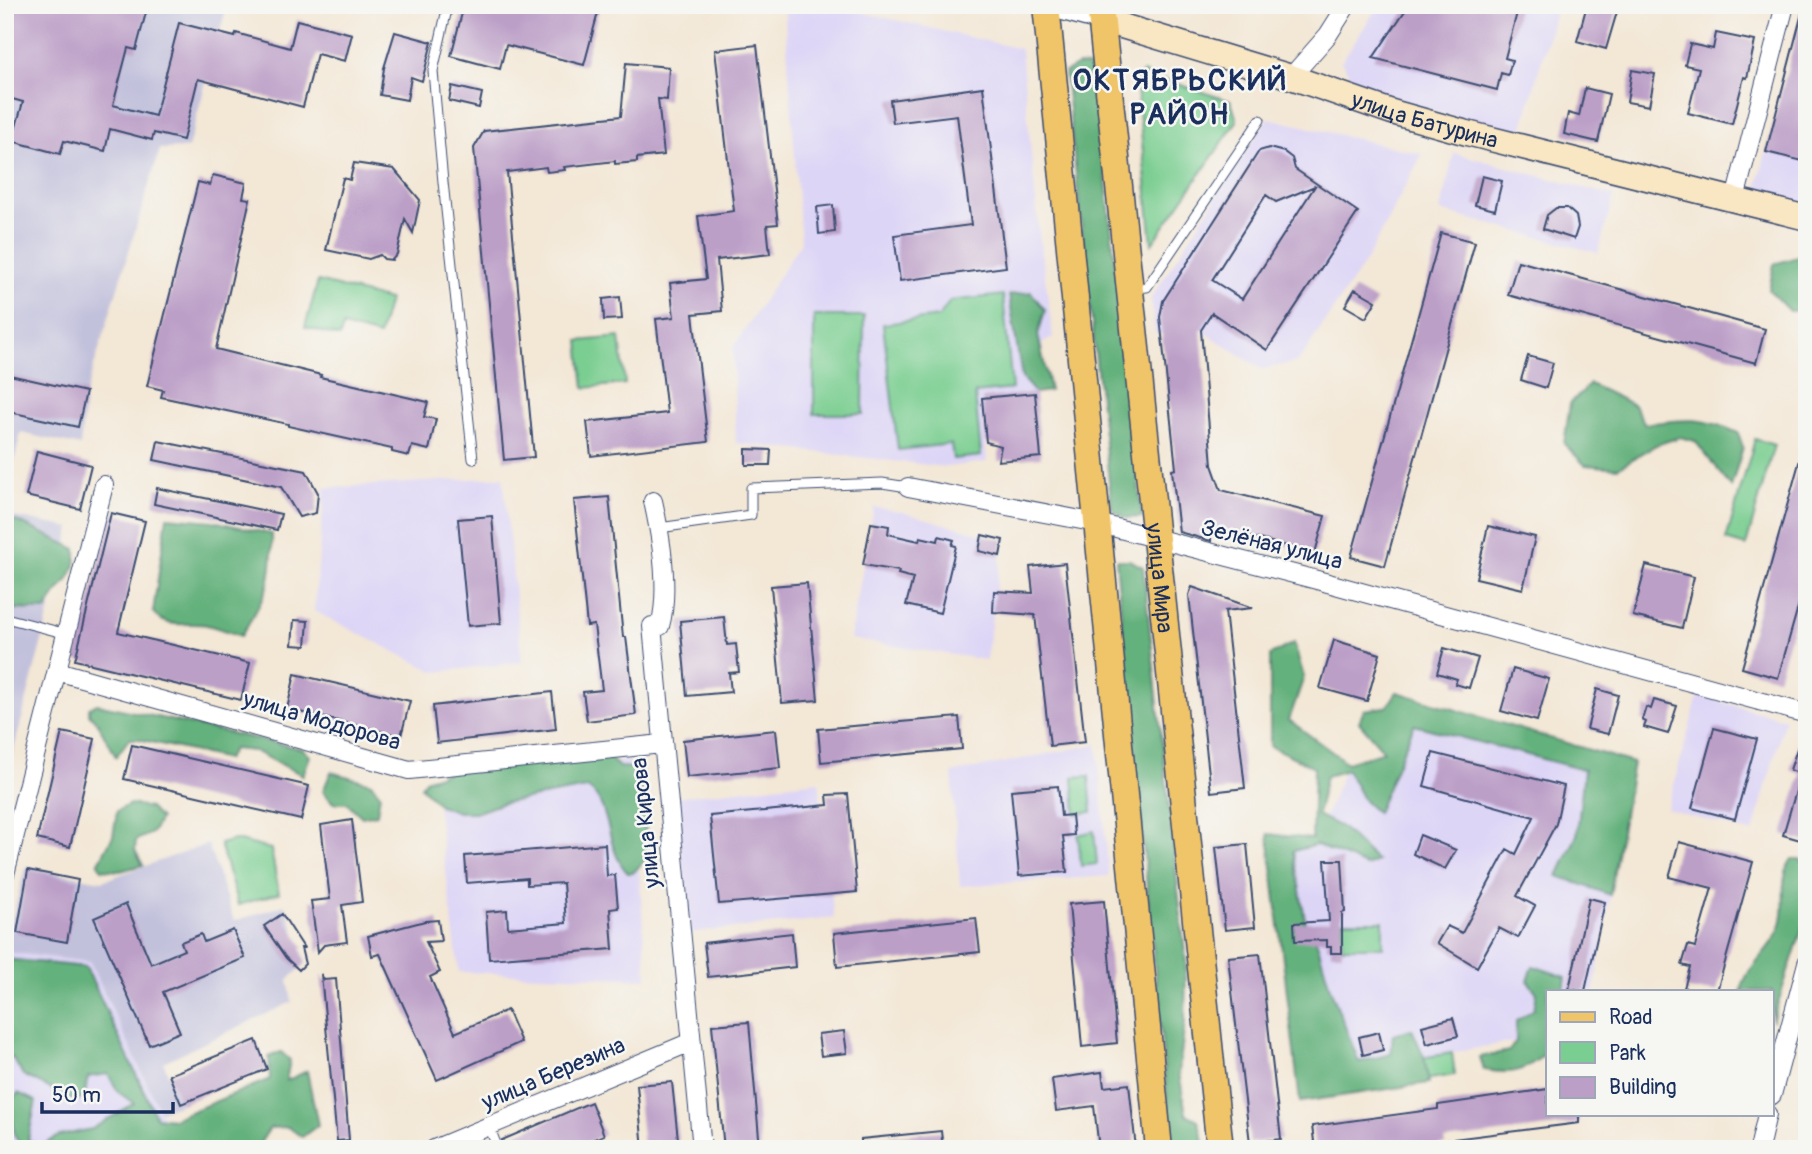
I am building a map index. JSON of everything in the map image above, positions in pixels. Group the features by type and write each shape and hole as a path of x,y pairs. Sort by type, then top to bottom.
{"main road":[{"path":"1046,5 1159,1149"},
{"name":"улица Батурина","path":"1101,13 1392,112 1604,169 1807,218"},
{"name":"улица Мира","path":"1101,13 1220,1149"}],"street":[{"name":"улица Батурина","path":"1046,5 1101,13"},
{"path":"1291,77 1328,35 1347,5"},
{"path":"1735,199 1785,5"},
{"path":"5,874 104,485"},
{"name":"Зелёная улица","path":"908,487 1097,523 1317,580 1807,714"},
{"name":"улица Кирова","path":"653,501 659,528 665,607 660,626 652,626 702,1149"},
{"name":"улица Модорова","path":"57,671 409,770 662,744"},
{"path":"1773,1091 1807,963"},
{"name":"улица Березина","path":"434,1149 691,1042"},
{"path":"1759,1149 1767,1116"}],"lane":[{"path":"448,5 433,71 473,459"},
{"path":"1129,289 1147,287 1260,120"},
{"name":"Зелёная улица","path":"659,528 751,515 751,488 882,483 908,487"},
{"path":"6,618 67,634"},
{"path":"489,1126 498,1149"}],"shaded area":[{"path":"5,5 227,5 188,148 160,149 86,392 80,446 21,433 5,498"},
{"path":"784,5 830,5 1021,49 1039,233 1053,337 1042,344 1048,392 982,399 987,462 945,467 736,443 733,348 801,242"},
{"path":"1379,5 1557,5 1521,134 1363,93 1341,62"},
{"path":"1804,5 1807,5 1807,209 1755,195"},
{"path":"1268,118 1422,154 1367,259 1298,362 1262,369 1201,330 1155,334 1151,298"},
{"path":"1454,153 1614,196 1598,253 1440,211"},
{"path":"503,477 522,662 435,672 314,611 325,488"},
{"path":"874,507 1003,540 986,660 850,639"},
{"path":"5,515 71,528 5,784"},
{"path":"1397,692 1633,763 1594,990 1546,990 1546,1036 1321,1075 1307,930 1293,851 1316,839 1347,763 1385,751"},
{"path":"1698,696 1785,719 1753,833 1667,809"},
{"path":"1097,744 1109,876 960,886 952,773"},
{"path":"631,760 647,979 459,972 434,781"},
{"path":"819,781 834,918 689,933 676,797"},
{"path":"208,844 234,921 285,905 306,963 288,980 292,1002 163,1062 181,1104 160,1111 90,962 5,952 5,949 25,867 102,881"},
{"path":"5,952 90,962 178,1149 5,1149"}],"green space":[{"path":"1078,65 1094,67 1142,517 1126,518 1112,509 1065,72"},
{"path":"1143,73 1231,101 1237,121 1152,244 1136,80"},
{"path":"1807,254 1807,310 1789,311 1769,290 1774,264"},
{"path":"318,281 389,300 379,336 343,326 340,337 305,327"},
{"path":"1031,292 1045,310 1038,335 1050,391 1035,393 1022,378 1009,295"},
{"path":"1003,295 1012,389 975,393 981,456 953,459 951,444 898,450 883,324 939,317 950,301"},
{"path":"814,316 864,316 863,414 814,414"},
{"path":"620,337 625,384 584,388 579,341"},
{"path":"1590,384 1634,405 1645,424 1693,420 1738,433 1743,447 1731,487 1695,441 1680,437 1656,445 1618,468 1585,465 1564,444 1570,404"},
{"path":"1755,439 1774,445 1746,546 1726,540"},
{"path":"167,517 213,521 272,534 267,588 241,636 207,625 171,623 158,618 153,612"},
{"path":"5,518 76,549 74,569 47,610 13,609 5,613"},
{"path":"1116,560 1129,560 1143,567 1186,963 1185,1021 1179,1072 1186,1114 1198,1120 1206,1149 1172,1149"},
{"path":"1294,643 1304,677 1289,720 1347,763 1384,751 1359,722 1364,710 1387,707 1397,692 1633,763 1610,895 1558,876 1577,835 1584,770 1414,725 1377,813 1364,801 1347,770 1326,776 1317,815 1341,827 1377,861 1366,866 1317,845 1293,851 1307,930 1317,942 1330,988 1359,1062 1391,1054 1393,1034 1412,1029 1424,1057 1429,1083 1300,1102 1268,834 1312,839 1314,767 1270,746 1270,655"},
{"path":"97,704 303,749 310,756 303,775 254,751 233,749 227,759 138,739 129,739 116,757 97,722 89,714 89,708"},
{"path":"604,753 619,767 641,768 648,857 633,873 628,873 621,864 601,804 587,788 503,803 478,812 458,812 439,805 421,787 425,780 447,772"},
{"path":"331,772 371,783 380,794 377,814 362,817 347,803 333,803 323,791"},
{"path":"1089,776 1092,812 1076,814 1073,777"},
{"path":"130,804 150,808 160,819 152,833 136,840 135,850 143,865 120,871 102,869 98,864 113,836 117,811"},
{"path":"1094,831 1097,864 1081,866 1078,835"},
{"path":"235,840 271,849 279,893 238,905 220,844"},
{"path":"1792,859 1800,859 1807,865 1807,914 1773,1018 1773,990 1741,990 1748,974 1779,930 1788,867"},
{"path":"1342,921 1383,921 1383,947 1342,947"},
{"path":"5,959 86,967 156,1117 173,1119 270,1079 269,1057 281,1052 290,1060 286,1081 307,1071 318,1125 302,1137 288,1127 270,1128 256,1149 127,1149 124,1146 103,1145 99,1149 22,1149 14,1134 12,1100 18,1093 36,1101 28,1140 41,1146 59,1136 92,1129 134,1103 118,1092 108,1074 88,1077 84,1099 73,1100 23,1075 12,1057 5,1063"},
{"path":"1533,966 1566,977 1564,990 1546,990 1546,1054 1532,1064 1511,1072 1484,1070 1480,1057 1509,1051 1516,1041 1516,1021 1534,1009 1537,993 1528,981"},
{"path":"1452,1053 1455,1075 1392,1085 1388,1063"}],"building":[{"path":"5,5 148,5 136,50 128,48 113,105 155,116 179,23 235,37 236,33 290,48 297,20 352,34 345,61 317,54 303,107 198,79 183,140 154,133 152,140 110,129 105,151 64,141 60,154 12,141 23,102 5,97"},
{"path":"464,5 600,5 584,65 506,45 500,69 451,56"},
{"path":"1409,5 1519,5 1505,58 1512,60 1508,75 1501,73 1497,90 1373,58"},
{"path":"1587,5 1619,5 1606,49 1577,41"},
{"path":"1802,13 1807,13 1807,162 1766,152"},
{"path":"395,32 432,42 422,81 411,77 407,100 380,95 384,68"},
{"path":"1716,33 1755,41 1747,78 1744,77 1732,124 1688,113 1699,68 1685,65 1690,44 1713,49"},
{"path":"757,45 778,224 767,225 770,254 717,260 722,311 693,314 708,442 591,456 587,422 667,413 656,319 674,317 670,283 706,279 698,216 734,211 715,50"},
{"path":"626,63 669,67 667,100 658,99 664,155 637,158 637,162 615,164 615,161 564,167 565,170 547,172 546,167 507,172 534,457 504,460 474,148 484,131 621,116"},
{"path":"1632,70 1655,74 1649,106 1627,102"},
{"path":"452,86 482,93 479,108 449,101"},
{"path":"983,87 1006,267 900,281 894,235 971,225 957,115 893,123 890,100"},
{"path":"1585,88 1609,94 1598,142 1564,134 1568,113 1579,116"},
{"path":"1269,148 1284,152 1292,158 1295,169 1358,212 1267,350 1212,313 1201,330 1212,465 1221,490 1325,516 1315,553 1211,527 1211,541 1179,532 1172,470 1176,469 1160,317 1163,301 1259,151","holes":["1315,186 1242,299 1212,280 1266,195 1276,202"]},
{"path":"354,163 394,169 420,200 413,233 405,219 397,254 392,260 384,259 380,255 369,259 326,250 343,178 350,180"},
{"path":"213,175 246,183 243,198 250,199 216,349 428,402 424,417 436,419 429,450 412,446 409,456 392,452 392,449 288,424 161,397 163,390 147,386 198,182 210,185"},
{"path":"1482,176 1502,181 1495,210 1475,205"},
{"path":"833,205 835,232 819,234 817,207"},
{"path":"1556,208 1567,208 1576,216 1578,227 1574,239 1543,229 1547,215"},
{"path":"1441,233 1475,242 1385,566 1351,557"},
{"path":"1518,261 1765,329 1756,363 1508,295"},
{"path":"1355,289 1376,301 1366,318 1345,306"},
{"path":"620,297 622,319 604,320 603,299"},
{"path":"1528,356 1553,363 1546,388 1521,380"},
{"path":"5,374 86,392 78,427 5,411"},
{"path":"1035,393 1041,457 998,461 1001,446 986,442 982,398"},
{"path":"158,441 306,471 318,493 316,513 299,517 281,487 154,460"},
{"path":"746,449 771,450 770,465 746,465"},
{"path":"37,451 91,465 80,509 26,496"},
{"path":"1802,452 1807,452 1807,575 1778,678 1742,668"},
{"path":"157,488 281,514 277,530 154,504"},
{"path":"609,497 623,637 626,637 636,715 587,721 583,692 602,690 594,625 587,626 574,500"},
{"path":"111,513 145,521 118,632 250,663 241,700 75,660"},
{"path":"492,516 501,623 468,626 458,519"},
{"path":"871,523 889,526 888,534 919,541 920,537 938,541 939,536 954,540 952,545 956,546 940,613 906,605 913,578 898,574 899,571 863,565"},
{"path":"1488,526 1535,537 1523,589 1476,578"},
{"path":"982,535 1003,540 1000,556 979,551"},
{"path":"1065,563 1085,742 1050,746 1035,615 993,612 994,591 1033,593 1030,567"},
{"path":"1646,565 1694,577 1682,628 1633,616"},
{"path":"807,583 818,700 782,703 771,586"},
{"path":"1192,587 1253,608 1225,611 1245,788 1211,792 1189,595"},
{"path":"724,617 727,645 736,644 739,672 729,673 731,692 687,696 680,621"},
{"path":"294,620 308,621 306,646 292,645"},
{"path":"1334,640 1380,654 1367,701 1320,688"},
{"path":"1444,648 1478,658 1469,688 1455,684 1457,679 1437,673"},
{"path":"1513,669 1549,679 1537,721 1501,711"},
{"path":"295,674 410,701 401,736 287,709"},
{"path":"1597,689 1618,695 1608,734 1587,729"},
{"path":"552,692 556,729 437,743 433,706"},
{"path":"1654,700 1677,706 1668,734 1644,727 1646,722 1642,720 1646,707 1651,709"},
{"path":"959,717 962,749 821,762 818,729"},
{"path":"1714,728 1757,739 1735,819 1692,808"},
{"path":"1804,728 1807,728 1807,842 1783,835 1801,774 1790,770"},
{"path":"776,730 780,768 687,777 683,740"},
{"path":"62,732 95,739 70,847 37,839"},
{"path":"132,745 309,786 301,820 124,779"},
{"path":"1433,753 1564,786 1556,824 1517,896 1535,906 1518,938 1499,928 1477,967 1437,943 1447,926 1462,933 1507,849 1516,854 1534,817 1424,786"},
{"path":"1058,786 1061,816 1072,815 1074,835 1063,836 1067,872 1019,876 1011,790"},
{"path":"848,794 857,892 719,904 710,816 828,805 827,795"},
{"path":"352,820 362,902 342,905 347,942 324,945 318,952 311,901 330,899 321,825"},
{"path":"1420,835 1456,850 1445,869 1413,854"},
{"path":"1679,842 1753,862 1717,990 1684,988 1690,967 1682,965 1688,945 1695,947 1712,888 1669,877"},
{"path":"605,844 607,876 615,875 618,908 610,909 613,949 489,959 486,912 507,910 508,928 566,923 563,883 527,885 527,878 467,883 465,856"},
{"path":"1247,844 1255,927 1225,930 1216,847"},
{"path":"1325,860 1342,860 1345,912 1342,913 1342,953 1331,953 1327,940 1295,941 1294,923 1329,921"},
{"path":"28,870 78,880 67,942 17,933"},
{"path":"1589,898 1605,902 1585,990 1569,989"},
{"path":"1104,901 1117,1043 1082,1047 1069,904"},
{"path":"126,904 151,964 184,950 181,942 201,934 204,942 233,930 245,958 163,992 180,1032 149,1045 94,918"},
{"path":"282,914 304,948 301,948 305,964 299,970 286,958 264,926"},
{"path":"976,918 980,952 837,967 834,933"},
{"path":"438,920 441,941 426,942 440,972 430,977 455,1033 507,1010 521,1042 437,1080 380,954 372,956 368,936"},
{"path":"792,933 795,967 708,977 704,943"},
{"path":"1260,954 1281,1139 1250,1143 1228,957"},
{"path":"321,974 324,980 336,979 349,1140 337,1141"},
{"path":"1453,1018 1458,1036 1427,1044 1422,1026"},
{"path":"749,1022 760,1149 724,1149 712,1025"},
{"path":"844,1031 847,1053 821,1056 818,1034"},
{"path":"1379,1032 1383,1050 1363,1055 1359,1037"},
{"path":"256,1040 267,1069 181,1104 169,1075"},
{"path":"1102,1072 1104,1087 1129,1084 1136,1149 1099,1149 1094,1106 1056,1111 1052,1079"},
{"path":"672,1082 679,1149 643,1149 637,1085"},
{"path":"1546,1089 1546,1116 1579,1116 1579,1123 1445,1140 1446,1144 1412,1149 1315,1149 1312,1126 1438,1109 1438,1105"},
{"path":"591,1102 604,1135 571,1149 505,1149 502,1140"},
{"path":"941,1131 943,1149 861,1149 861,1139"}],"district":[{"name":"ОКТЯБРЬСКИЙ РАЙОН","path":"1180,97"}]}
